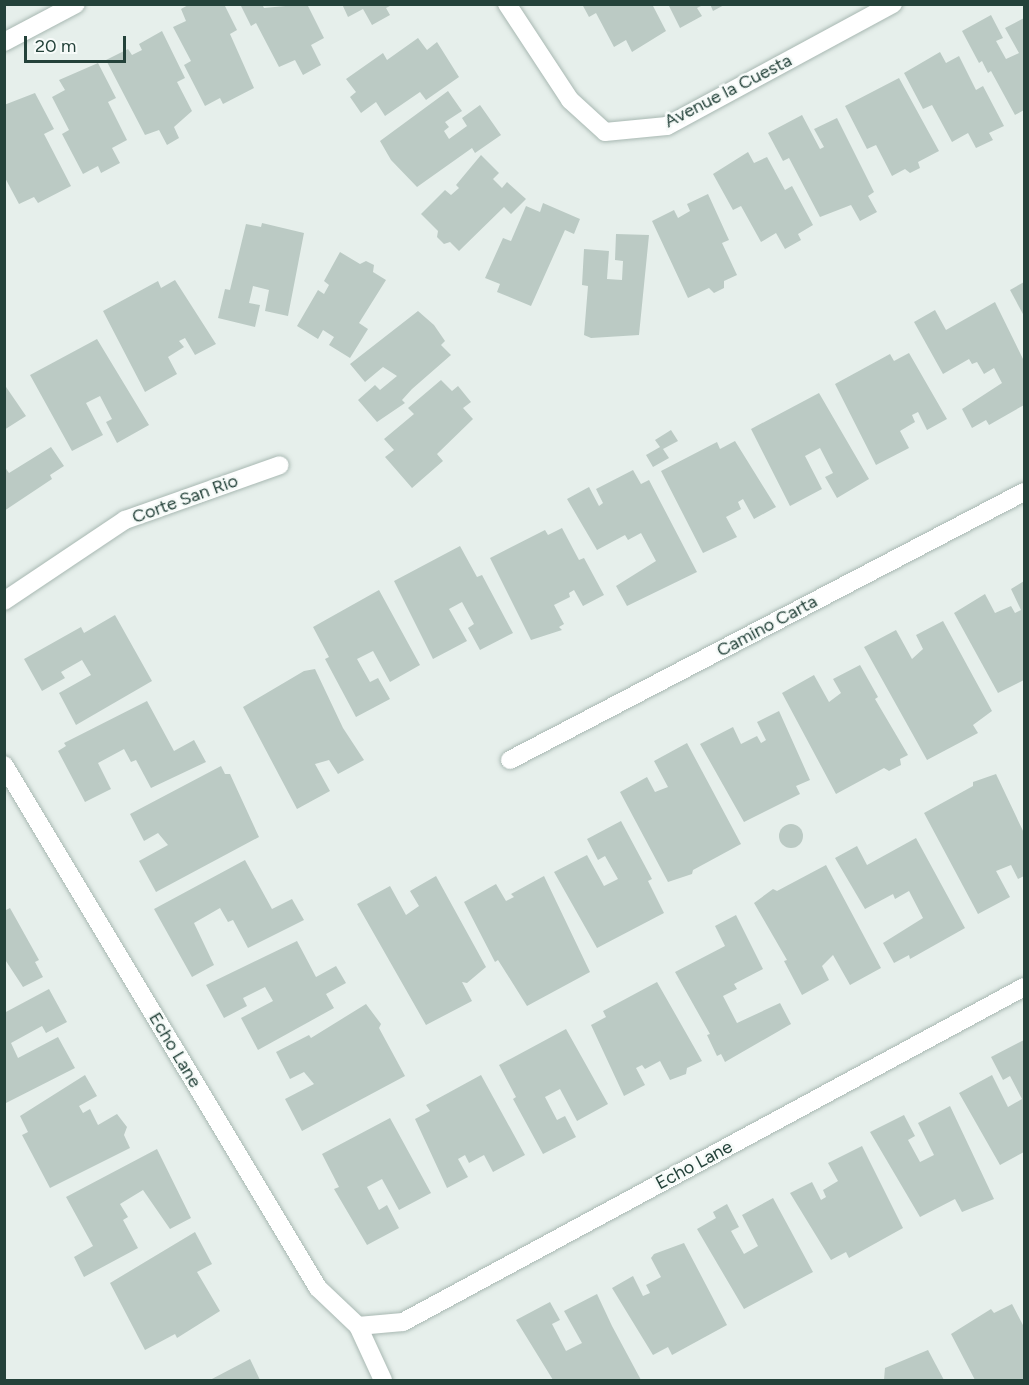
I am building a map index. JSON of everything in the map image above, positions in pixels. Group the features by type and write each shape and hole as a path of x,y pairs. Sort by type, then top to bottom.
{"street":[{"path":"4,42 76,4"},
{"name":"Avenue la Cuesta","path":"507,4 570,100 605,132 667,126 893,4"},
{"name":"Corte San Rio","path":"4,601 125,520 280,465"},
{"name":"Camino Carta","path":"510,760 1024,492"},
{"name":"Echo Lane","path":"4,765 318,1288 358,1326 383,1380"},
{"name":"Echo Lane","path":"358,1326 403,1322 1024,987"}],"building":[{"path":"190,4 224,4 237,30 230,34 254,88 223,104 220,98 205,106 184,65 191,61 173,27 186,21 181,9"},
{"path":"240,4 262,4 264,8 307,4 324,38 311,45 321,65 303,75 295,60 279,67 256,23 251,26"},
{"path":"342,4 394,4 386,8 390,15 372,25 363,9 348,17"},
{"path":"582,4 652,4 666,31 632,52 626,40 614,47 596,13 589,17"},
{"path":"668,4 705,4 697,8 702,16 680,28"},
{"path":"710,4 726,4 713,11"},
{"path":"991,15 1003,38 996,41 1006,59 1019,53 1005,28 1024,18 1024,110 1015,115 991,71 988,73 982,61 979,63 962,31"},
{"path":"162,31 185,78 177,82 192,111 174,127 179,138 167,145 159,130 145,135 106,60 128,49 132,55 142,50 139,44"},
{"path":"418,38 427,50 437,42 459,77 426,100 420,92 385,116 376,102 361,113 350,97 356,92 346,79 383,53 387,60"},
{"path":"940,52 946,63 959,56 976,90 983,86 1004,126 989,133 993,140 976,148 968,133 952,142 932,105 923,109 904,73"},
{"path":"98,63 116,98 108,102 127,140 112,148 120,163 101,173 98,166 83,174 62,134 69,130 52,97 65,90 59,80"},
{"path":"899,78 939,151 918,162 920,168 910,173 905,169 892,176 876,145 867,149 845,106"},
{"path":"448,91 462,111 445,122 449,127 444,131 449,139 467,126 462,118 480,105 501,135 475,153 472,148 417,187 391,160 380,141"},
{"path":"35,93 54,129 44,134 71,186 38,203 34,197 19,204 4,176 4,105"},
{"path":"802,115 820,149 824,147 814,129 837,118 874,192 868,196 877,212 860,221 851,205 820,217 789,158 783,161 768,133"},
{"path":"748,152 754,163 767,157 785,190 792,186 813,225 798,234 801,240 785,249 776,233 761,242 741,206 733,210 713,174"},
{"path":"481,155 499,173 493,179 502,188 507,182 526,199 511,214 504,207 459,251 450,242 444,244 437,237 438,231 421,214 445,190 451,195 459,188 456,185"},
{"path":"708,194 729,240 722,243 737,275 724,281 724,288 714,293 709,288 688,298 652,221 674,210 678,218 690,211 687,204"},
{"path":"543,203 580,219 574,234 565,230 531,306 497,292 500,284 485,278 503,238 511,241 526,206 540,212"},
{"path":"262,223 304,233 288,316 265,311 269,290 253,286 249,303 260,305 255,327 218,318 225,289 230,290 246,224 261,227"},
{"path":"616,234 649,235 639,335 591,338 584,335 588,286 582,285 584,249 609,251 607,279 622,280 623,261 615,260"},
{"path":"340,252 360,264 366,261 374,265 373,272 386,280 359,323 368,329 350,358 329,345 334,337 323,330 318,339 297,326 318,290 324,294 329,285 324,281"},
{"path":"175,280 216,344 195,355 185,338 179,341 184,347 168,357 177,374 145,392 103,311 158,281 161,288"},
{"path":"1024,282 1024,316 1010,290"},
{"path":"995,302 1024,361 1024,405 989,425 986,420 972,428 962,409 1002,383 994,368 984,374 977,362 972,364 969,359 943,374 914,322 935,310 946,330"},
{"path":"418,311 434,325 445,341 441,345 451,355 412,389 402,400 405,403 377,422 358,400 375,385 380,390 397,376 383,367 365,382 350,364"},
{"path":"97,339 149,425 117,443 106,422 112,419 100,396 86,403 103,435 72,451 30,375"},
{"path":"909,353 947,419 927,430 918,412 912,415 915,422 900,431 909,448 876,465 835,384 890,354 894,361"},
{"path":"441,380 452,391 458,386 471,402 463,408 473,419 437,454 443,461 412,488 385,457 394,450 384,439 414,414 408,408"},
{"path":"4,384 26,416 4,430"},
{"path":"819,393 869,479 837,498 825,477 833,473 820,448 805,456 822,489 790,506 751,429"},
{"path":"671,430 678,441 663,449 669,458 653,467 646,455 660,447 655,440"},
{"path":"735,441 776,507 754,519 743,499 738,502 741,509 726,517 737,537 703,553 661,471 717,442 720,449"},
{"path":"51,447 64,466 50,475 52,479 4,511 4,466 9,473"},
{"path":"633,470 641,484 649,480 697,572 627,606 616,586 656,561 641,533 628,540 625,535 597,550 567,499 589,487 599,506 603,503 596,489"},
{"path":"562,528 579,560 584,558 604,595 583,606 574,590 569,593 570,597 554,605 564,624 559,627 562,630 531,640 490,558 545,530 548,535"},
{"path":"460,546 477,577 482,575 513,633 480,650 468,628 474,624 462,602 449,609 467,641 433,659 394,581"},
{"path":"1024,581 1024,680 998,693 954,613 985,594 995,613 1011,606 1015,613 1021,610 1011,589"},
{"path":"379,590 420,665 390,682 373,651 357,659 370,682 378,678 390,699 356,717 325,659 329,657 313,627"},
{"path":"115,615 152,681 76,725 59,693 91,675 82,660 61,672 65,678 42,691 24,659 81,627 84,633"},
{"path":"943,621 992,711 973,725 978,733 927,760 864,647 896,630 912,659 923,649 916,635"},
{"path":"860,665 878,697 875,699 908,755 900,759 901,765 889,771 884,768 836,794 782,693 814,675 829,702 841,693 833,679"},
{"path":"315,669 343,728 364,760 338,774 329,760 315,764 330,791 297,809 243,707 304,671"},
{"path":"147,701 174,751 194,740 206,762 151,788 136,760 131,762 124,749 98,763 111,789 85,802 58,751 66,746 64,743"},
{"path":"779,711 810,780 796,786 800,794 744,822 700,744 733,727 741,744 757,736 761,743 766,740 757,722"},
{"path":"687,743 741,844 693,870 692,874 668,882 620,792 647,777 655,792 668,787 654,761"},
{"path":"221,766 225,774 230,774 259,837 156,892 139,861 168,845 158,833 144,841 130,814"},
{"path":"996,774 1024,833 1024,876 1018,879 1011,865 996,871 1010,897 978,914 924,813 973,786 973,782"},
{"path":"621,821 652,879 648,881 664,913 597,948 554,872 587,855 604,886 618,879 605,856 598,860 587,839"},
{"path":"791,824 799,828 803,836 799,844 791,848 783,844 779,836 783,828"},
{"path":"916,838 965,928 910,959 909,955 894,963 883,943 923,918 909,891 895,899 893,894 865,909 835,858 857,846 867,865"},
{"path":"245,860 272,909 292,899 304,920 248,948 233,920 228,922 220,908 194,923 214,965 192,977 154,909"},
{"path":"826,865 881,968 850,985 833,955 822,966 829,980 802,995 784,961 787,960 754,903 773,889 777,891"},
{"path":"436,876 486,967 467,983 462,982 472,1001 426,1025 357,904 390,886 406,915 419,906 410,891"},
{"path":"544,876 590,972 527,1006 498,960 495,962 464,902 496,884 506,901 514,897 511,894"},
{"path":"10,908 39,960 35,962 43,977 23,987 4,958 4,911"},
{"path":"736,915 763,969 734,984 737,989 723,996 737,1023 780,1003 791,1024 725,1062 721,1054 717,1056 707,1035 710,1034 675,972 725,946 715,926"},
{"path":"297,941 316,977 336,966 346,983 326,994 334,1008 258,1050 241,1018 273,1001 265,987 243,998 247,1006 224,1018 206,985"},
{"path":"657,982 702,1061 687,1068 686,1074 670,1080 660,1061 645,1069 642,1065 636,1068 645,1085 624,1096 591,1025 606,1017 603,1011"},
{"path":"49,989 67,1022 46,1033 42,1026 11,1043 18,1058 58,1037 75,1068 4,1104 4,1013"},
{"path":"366,1004 381,1024 379,1028 405,1076 302,1131 285,1099 314,1084 304,1072 290,1079 276,1052 309,1035 311,1038"},
{"path":"566,1029 608,1104 577,1121 560,1089 545,1097 557,1120 565,1116 576,1137 543,1154 513,1099 516,1097 499,1065"},
{"path":"1024,1040 1024,1152 1000,1165 959,1093 992,1075 1008,1107 1022,1099 1010,1076 1003,1080 991,1057"},
{"path":"85,1075 97,1096 79,1106 83,1113 90,1109 98,1125 117,1114 127,1127 124,1135 130,1148 50,1188 22,1135 28,1132 20,1116"},
{"path":"481,1075 525,1155 493,1172 484,1155 469,1163 465,1155 458,1159 468,1177 447,1188 415,1119 430,1111 426,1105"},
{"path":"950,1106 994,1199 962,1212 955,1199 920,1217 870,1132 904,1115 915,1136 908,1140 920,1162 934,1155 918,1123"},
{"path":"390,1118 431,1193 399,1210 382,1179 367,1187 379,1210 387,1205 399,1228 367,1245 334,1189 339,1187 322,1154"},
{"path":"862,1146 903,1228 849,1258 846,1252 831,1260 790,1193 812,1182 821,1200 826,1197 823,1190 838,1181 828,1163"},
{"path":"157,1149 191,1218 170,1229 143,1190 120,1204 128,1217 123,1220 138,1248 84,1277 74,1257 93,1246 66,1197"},
{"path":"773,1198 813,1272 744,1309 697,1229 716,1218 713,1212 727,1204 739,1227 731,1231 744,1254 758,1246 742,1215"},
{"path":"195,1232 212,1264 197,1272 220,1311 177,1338 175,1334 145,1350 110,1283"},
{"path":"684,1243 727,1325 672,1355 668,1347 653,1355 612,1288 633,1276 643,1296 650,1293 646,1285 661,1277 651,1258 654,1254"},
{"path":"597,1294 641,1380 553,1380 516,1320 550,1302 560,1320 552,1324 566,1351 582,1343 564,1311"},
{"path":"1012,1304 1024,1327 1024,1380 975,1380 951,1334 991,1309 994,1313"},
{"path":"928,1350 944,1380 884,1380 885,1368"},
{"path":"250,1359 260,1380 210,1380"}]}
